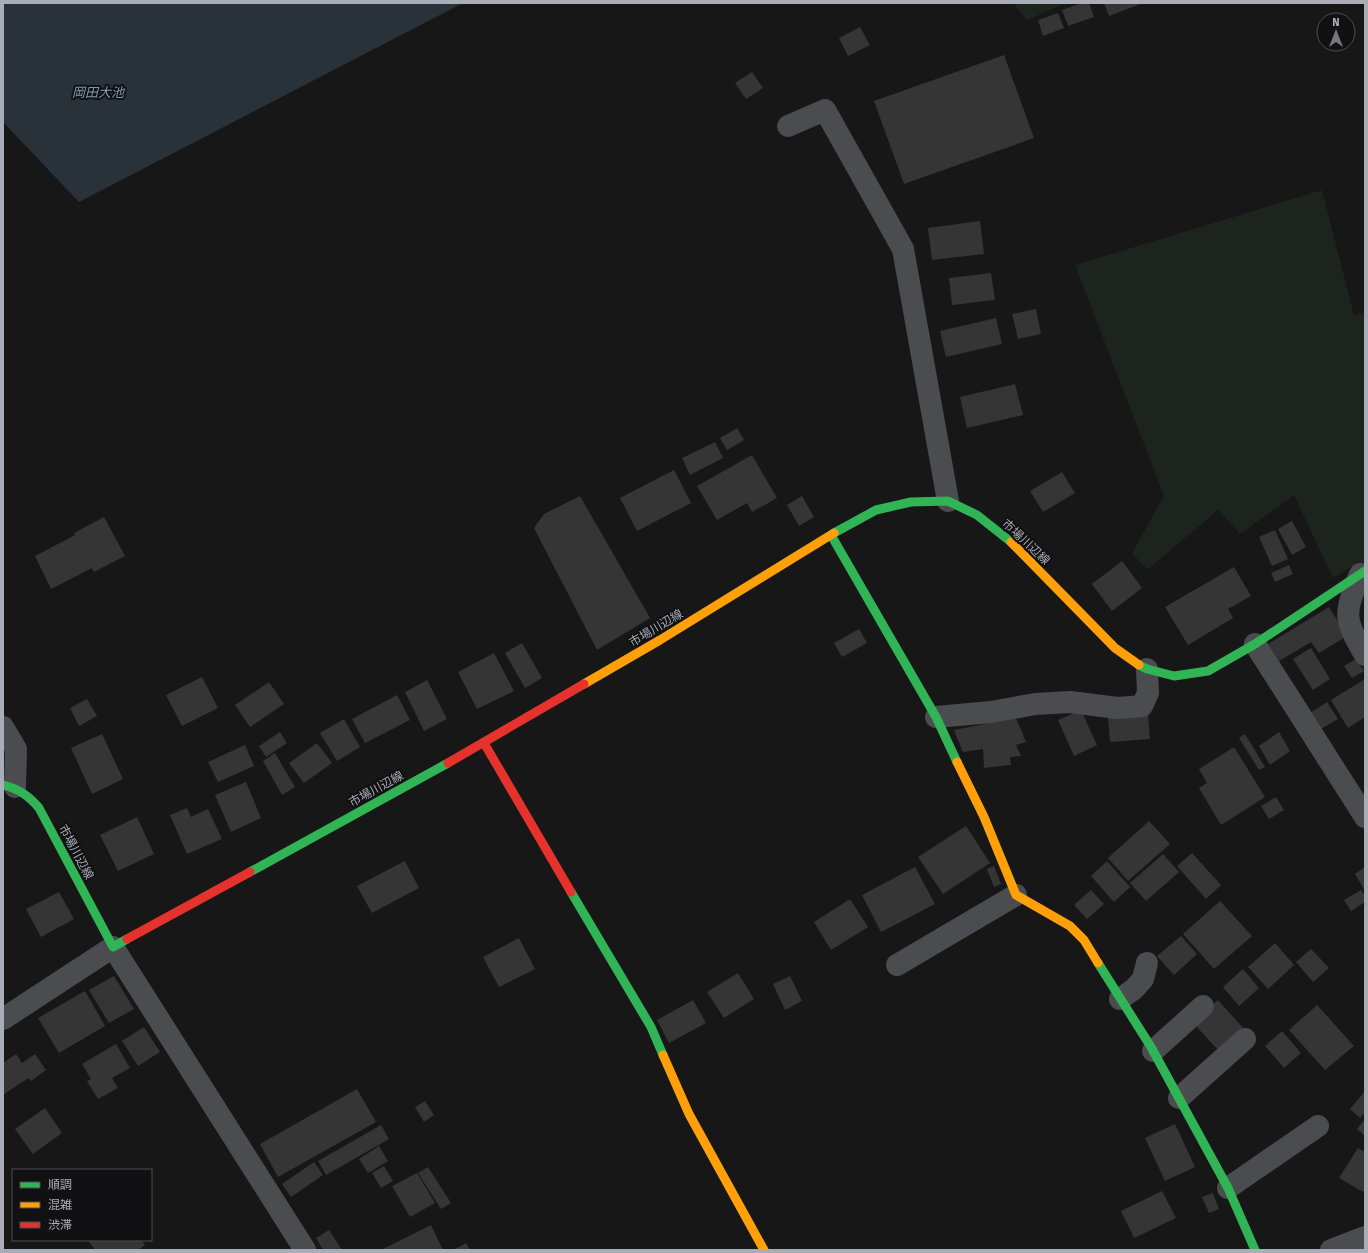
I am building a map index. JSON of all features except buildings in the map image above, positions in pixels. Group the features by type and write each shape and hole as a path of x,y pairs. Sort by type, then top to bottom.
{"main road":[{"name":"市場川辺線","path":"9,786 29,795 39,808 113,947 484,743 660,640 831,535 876,510 911,502 948,501 977,515 1007,538 1115,648 1134,662 1147,669 1174,676 1208,671 1255,644 1363,572"},
{"path":"831,535 936,717 984,817 1016,894 1070,926 1084,940 1179,1098 1228,1188 1255,1250"},
{"path":"484,743 651,1027 689,1114 764,1250"}],"street":[{"path":"788,126 825,110 903,249 948,501"},
{"path":"1363,572 1349,602 1347,617 1352,632 1365,655"},
{"path":"1255,644 1365,817"},
{"path":"936,717 991,712 1035,704 1070,702 1118,708 1142,706 1148,693 1147,669"},
{"path":"3,727 16,749 9,786"},
{"path":"897,965 1016,894"},
{"path":"3,1019 113,947 305,1250"},
{"path":"1120,999 1134,989 1143,979 1147,962"},
{"path":"1152,1051 1203,1006"},
{"path":"1179,1098 1245,1039"},
{"path":"1228,1188 1318,1126"},
{"path":"1331,1250 1365,1237"}],"shaded area":[{"path":"1013,3 1066,3 1027,20"},
{"path":"1322,190 1354,315 1365,312 1365,576 1356,564 1333,578 1294,495 1240,534 1218,510 1147,570 1132,553 1164,496 1075,265"}],"water":[{"name":"岡田大池","path":"3,3 463,3 79,202 3,122"}],"traffic: fast":[{"path":"834,533 876,510 911,502 948,501 977,515 1011,542"},
{"path":"831,535 936,717 957,762"},
{"path":"1139,665 1147,669 1174,676 1208,671 1255,644 1365,571"},
{"path":"250,872 448,763"},
{"path":"3,785 23,794 39,808 113,947 127,939"},
{"path":"571,892 651,1027 663,1055"},
{"path":"1098,963 1151,1047 1228,1188 1255,1250"}],"traffic: slow":[{"path":"584,684 660,640 834,533"},
{"path":"1011,542 1115,648 1139,665"},
{"path":"957,762 984,817 1016,895 1070,926 1084,940 1098,963"},
{"path":"663,1055 689,1114 764,1250"}],"traffic: jam":[{"path":"448,763 584,684"},
{"path":"484,743 571,892"},
{"path":"127,939 250,872"}]}
